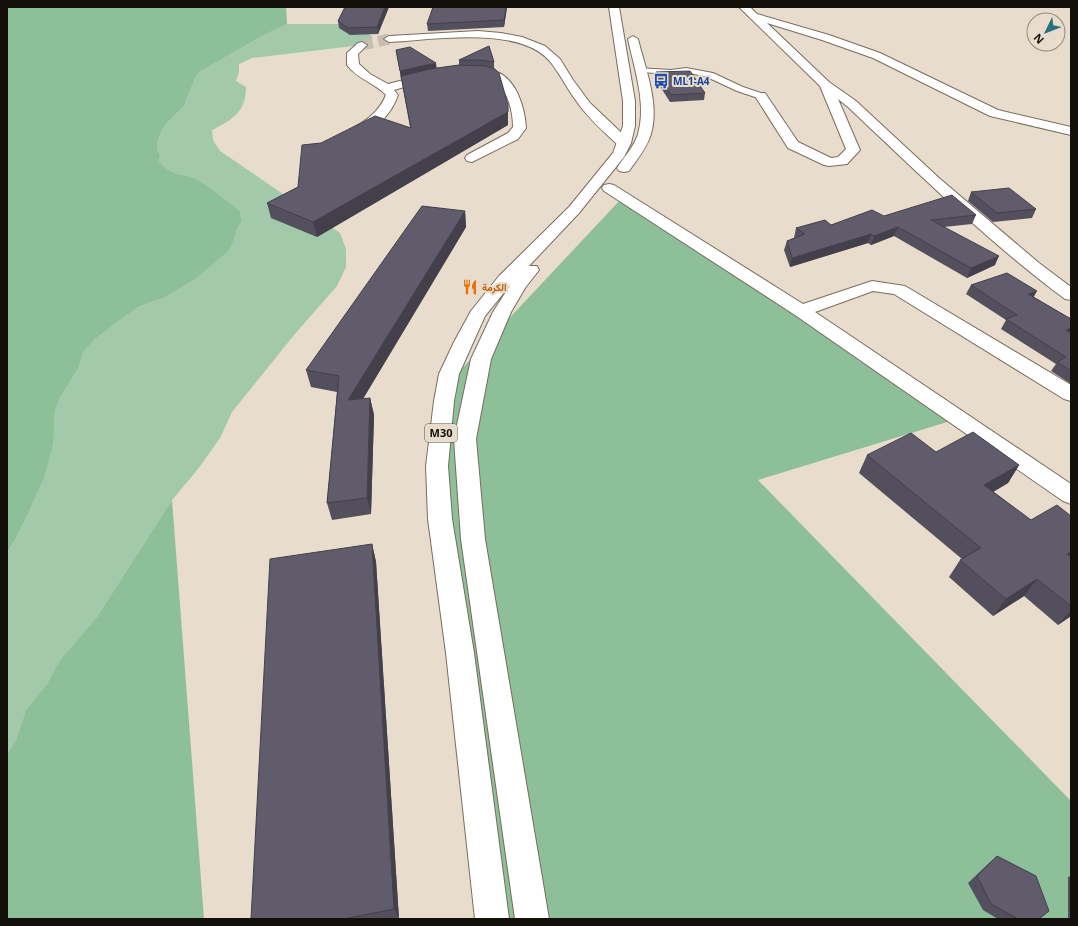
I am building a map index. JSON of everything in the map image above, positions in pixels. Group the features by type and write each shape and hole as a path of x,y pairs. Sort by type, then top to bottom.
{"main road":[{"name":"M30","path":"492,919 460,653 440,519 437,466 444,401 449,374 477,315 505,280 574,210 619,154 624,143 628,126 629,101 614,7"},
{"name":"M30","path":"532,919 473,539 465,439 481,359 502,312 518,286 537,263 593,208 609,188 638,147 646,128 646,102 627,7"},
{"path":"744,7 825,84 852,104 934,180 1033,267 1071,295"},
{"path":"756,17 837,41 894,63 967,101 1000,115 1051,125 1071,131"},
{"path":"389,39 488,35 506,36 536,44 557,62 566,79 582,101 624,143"},
{"path":"357,132 382,115 389,104 392,95 386,88 366,76 353,65 352,53 362,45"},
{"path":"459,73 492,74 501,78 513,96 520,120 520,128 513,136 472,158"},
{"path":"386,88 414,79 441,74"},
{"path":"761,96 793,145 829,162 842,161 853,150 825,84"},
{"path":"609,188 801,311 1071,495"},
{"path":"801,311 872,286 899,290 1071,394"}],"lane":[{"path":"640,70 671,72 686,70 710,75 740,89 761,96"}],"green space":[{"path":"7,7 286,7 287,24 264,35 201,71 196,76 184,106 162,130 157,143 157,149 160,155 159,161 164,167 174,173 189,176 200,181 240,211 242,221 228,251 194,280 164,298 140,306 95,339 83,352 79,367 60,398 55,411 53,444 44,478 15,540 7,552"},
{"path":"287,24 359,24 373,38 362,45 252,58 239,64 239,72 236,81 246,87 244,103 232,119 212,130 213,140 220,151 340,233 346,249 346,267 337,286 294,335 232,412 220,438 198,469 172,500 97,617 60,660 47,684 26,710 16,740 7,754 7,552 27,516 44,478 54,427 55,411 60,398 79,367 83,352 95,339 140,306 164,298 194,280 234,240 237,229 242,221 240,211 205,184 189,176 169,171 164,167 159,161 160,155 157,149 157,143 162,130 167,123 184,106 196,76 201,71 264,35"},
{"path":"622,198 957,419 758,480 1071,801 1071,919 497,919 447,603 449,408 454,377"},
{"path":"172,500 204,919 7,919 7,754 16,740 26,710 47,684 60,660 97,617"}],"building":[{"path":"345,7 385,7 377,27 348,28 338,21"},
{"path":"433,7 506,7 504,20 427,24"},
{"path":"489,46 494,62 459,60"},
{"path":"410,47 436,63 400,71 396,50"},
{"path":"459,65 485,66 495,69 499,73 508,105 508,112 313,222 267,203 298,187 302,145 321,143 375,116 411,128 401,76 430,69"},
{"path":"690,71 705,93 671,95 656,72"},
{"path":"1009,188 1036,209 997,213 971,192"},
{"path":"952,195 976,215 931,220 999,256 971,268 898,227 874,236 871,234 792,258 787,241 805,234 796,228 825,220 831,225 872,210 884,216"},
{"path":"422,206 465,211 348,400 370,398 367,498 327,503 339,376 306,370"},
{"path":"1007,273 1037,291 1028,294 1071,319 1071,328 1066,330 1071,333 1071,371 1057,362 1066,357 1006,319 1017,315 971,285"},
{"path":"973,432 1019,465 984,485 1031,520 1057,505 1071,516 1071,552 1067,554 1071,557 1071,606 1037,579 1006,599 960,560 981,548 867,455 911,433 936,452"},
{"path":"372,544 394,909 344,919 251,919 270,559"},
{"path":"997,856 1036,876 1049,911 1039,919 1018,919 991,904 977,876"}],"tunnel":[{"path":"362,45 389,39"}],"place":[{"name":"ML1-A4","path":"661,81"},
{"name":"الكرمة","path":"470,287"}]}
